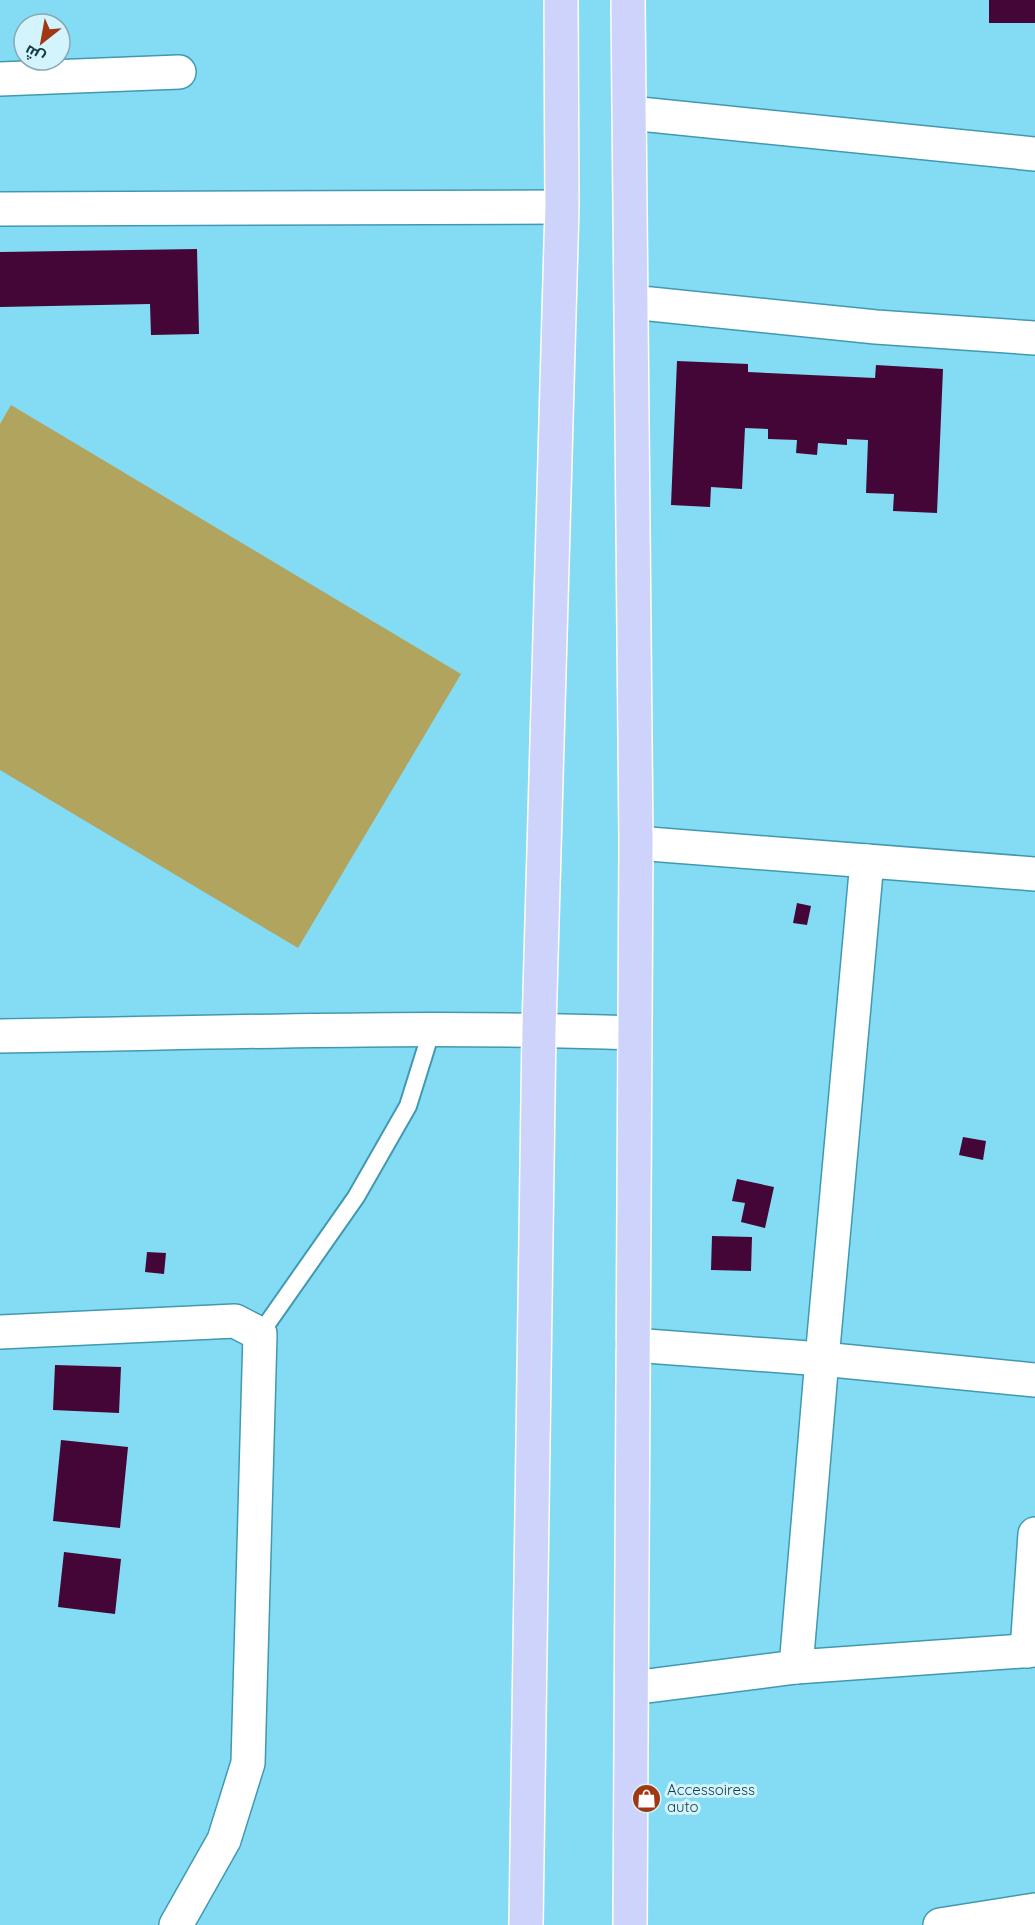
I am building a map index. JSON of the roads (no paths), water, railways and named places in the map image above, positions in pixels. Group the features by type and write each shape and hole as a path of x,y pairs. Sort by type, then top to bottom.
{"main road":[{"path":"526,1925 539,1029 562,207 561,0"},
{"path":"628,0 636,843 630,1925"}],"street":[{"path":"0,79 179,72"},
{"path":"630,113 1035,154"},
{"path":"0,209 562,207"},
{"path":"632,302 876,327 1035,338"},
{"path":"636,843 1035,874"},
{"path":"796,1667 867,861"},
{"path":"0,1036 432,1029 539,1029 635,1033"},
{"path":"0,1332 235,1321 260,1334 248,1763 224,1840 177,1925"},
{"path":"633,1345 822,1359 1035,1380"},
{"path":"632,1688 796,1667 1031,1650 1035,1534"},
{"path":"940,1925 1035,1910"}],"lane":[{"path":"260,1334 356,1197 408,1106 432,1029"}],"place":[{"name":"Accessoiress auto","path":"646,1799"}]}
